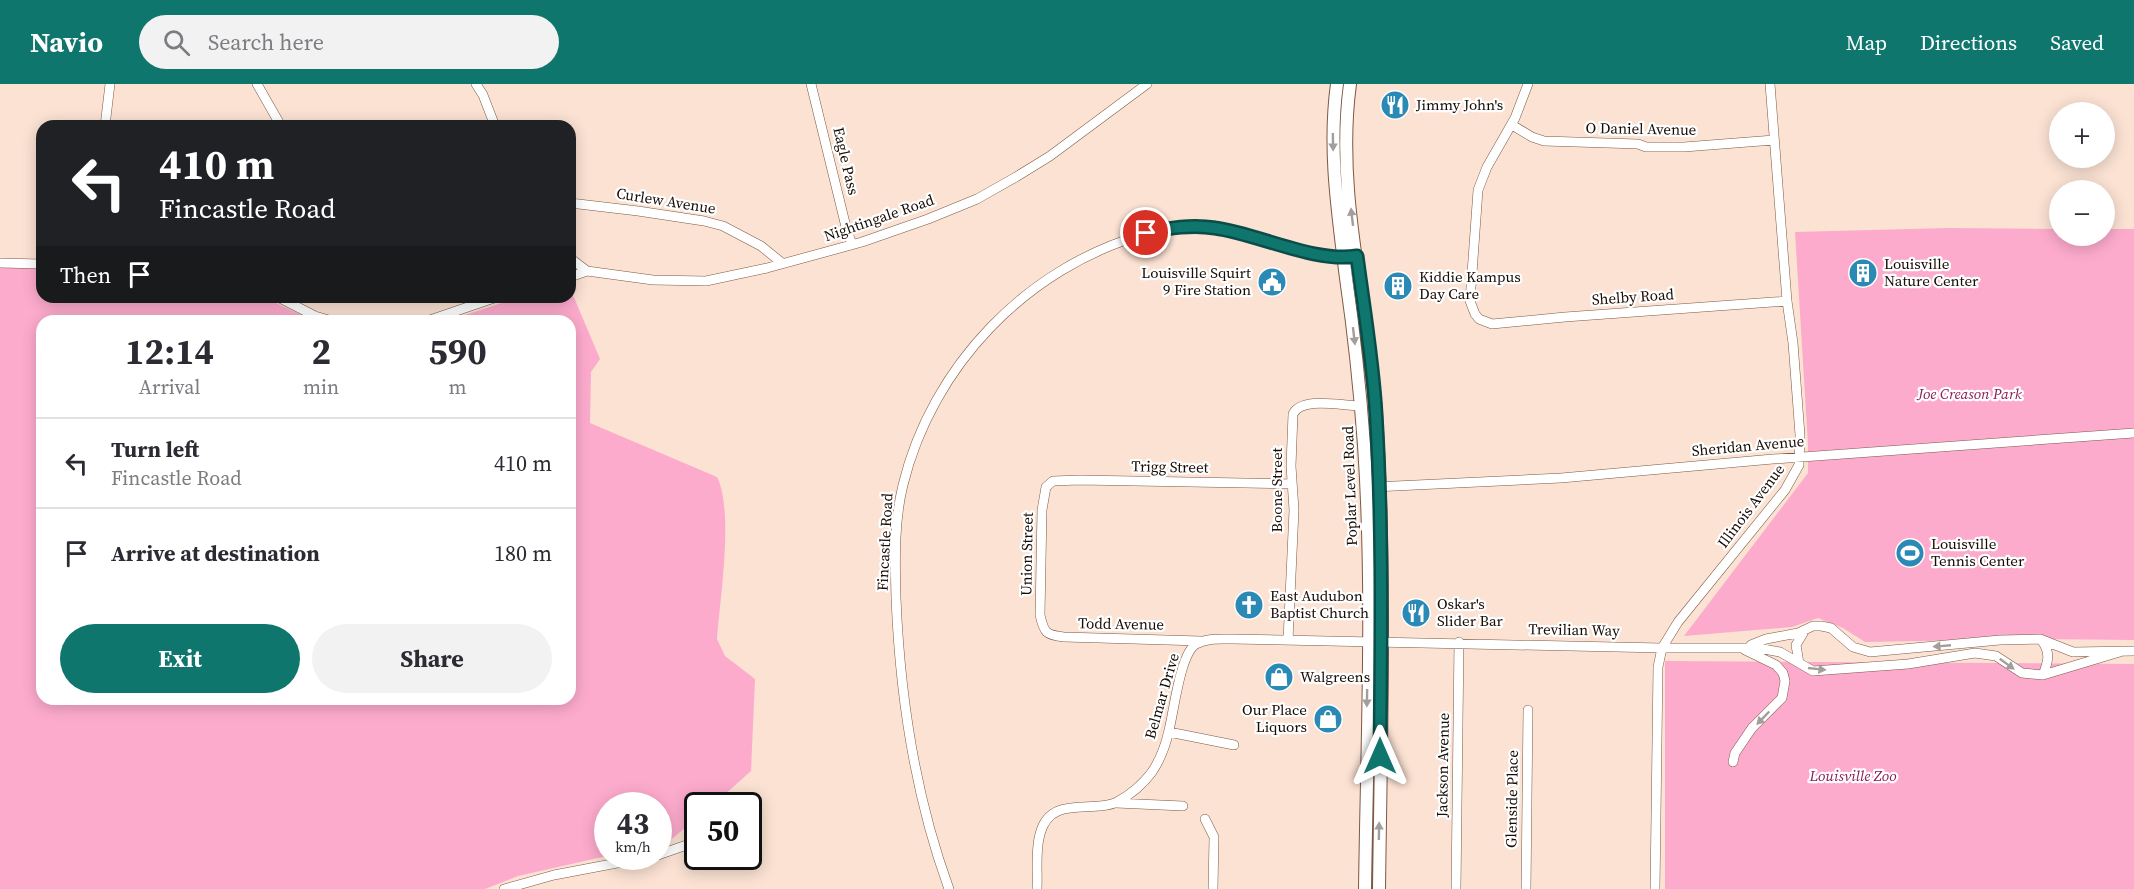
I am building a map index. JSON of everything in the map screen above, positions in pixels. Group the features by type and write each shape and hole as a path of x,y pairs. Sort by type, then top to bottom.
{"main road":[{"name":"Poplar Level Road","path":"1337,84 1333,146 1336,196 1361,406 1365,488 1368,641 1365,889"},
{"name":"Poplar Level Road","path":"1350,84 1346,151 1374,385 1379,487 1381,642 1379,889"}],"street":[{"path":"106,120 110,84"},
{"path":"257,84 278,120"},
{"path":"476,84 493,120"},
{"name":"Eagle Pass","path":"812,84 852,245"},
{"name":"Nightingale Road","path":"587,271 682,282 720,279 852,245 928,219 977,199 1059,149 1147,84"},
{"path":"1512,125 1528,84"},
{"name":"Illinois Avenue","path":"1655,889 1658,666 1662,648 1678,622 1785,490 1796,473 1800,457 1793,343 1787,301 1770,84"},
{"name":"O Daniel Avenue","path":"1512,125 1532,137 1545,141 1638,144 1658,148 1774,140"},
{"name":"Shelby Road","path":"1512,125 1487,166 1478,190 1470,301 1475,314 1481,321 1492,324 1524,323 1565,317 1787,301"},
{"name":"Curlew Avenue","path":"576,204 649,212 723,226 761,246 782,263"},
{"name":"Fincastle Road","path":"949,889 924,807 908,732 898,643 896,576 897,540 903,487 911,455 921,430 942,390 965,356 990,327 1029,293 1092,255 1146,233 1192,226 1216,228 1343,258 1357,256"},
{"path":"0,263 36,264"},
{"path":"576,263 587,271"},
{"path":"576,275 587,271"},
{"path":"289,303 316,315"},
{"path":"298,308 300,303"},
{"path":"444,315 480,303"},
{"name":"Boone Street","path":"1288,640 1294,510 1292,417 1294,410 1308,403 1361,406"},
{"name":"Sheridan Avenue","path":"1365,488 1561,478 1800,457 2134,433"},
{"name":"Trigg Street","path":"1048,483 1059,480 1080,480 1292,484"},
{"name":"Union Street","path":"1043,627 1040,615 1042,510 1044,491 1048,483"},
{"name":"Trevilian Way","path":"1743,649 1766,639 1813,626 1831,628 1853,647 1870,652 2000,640 2040,639 2073,652 2134,651"},
{"name":"Todd Avenue","path":"1043,627 1049,635 1064,637 1203,641"},
{"path":"1799,663 1796,645 1805,630"},
{"path":"1203,641 1232,639 1368,641"},
{"path":"2040,639 2047,648 2048,662 2043,675"},
{"name":"Belmar Drive","path":"1116,803 1133,791 1150,774 1157,763 1169,732 1180,678 1187,657 1194,646 1203,641"},
{"name":"Trevilian Way","path":"1368,641 1769,649 1780,652 1813,671 1908,664 1986,653 2005,661 2022,673 2043,675 2123,651"},
{"name":"Jackson Avenue","path":"1456,889 1459,642"},
{"path":"1733,762 1735,753 1752,728 1782,698 1785,681 1783,673 1776,665 1743,649"},
{"name":"Glenside Place","path":"1526,889 1528,710"},
{"path":"1169,732 1234,745"},
{"path":"1037,889 1039,837 1042,827 1056,812 1068,808 1116,803 1183,806"},
{"path":"1205,819 1214,837 1213,889"},
{"path":"504,889 594,868"}],"green space":[{"name":"Joe Creason Park","path":"1948,228 2049,229 2049,246 2115,246 2115,229 2134,229 2134,640 1865,642 1843,628 1818,618 1792,627 1684,636 1808,473 1795,232"},
{"path":"36,267 36,303 276,303 301,315 36,315 36,705 576,705 576,315 465,315 502,303 576,302 600,359 591,372 590,423 717,477 725,511 725,532 717,639 725,656 755,679 751,771 728,792 684,792 684,829 672,839 672,792 594,792 594,859 518,876 485,889 0,889 0,268"},
{"name":"Louisville Zoo","path":"1665,661 2134,664 2134,889 1665,889"}],"place":[{"name":"Jimmy John's","path":"1395,105"},
{"name":"Louisville Nature Center","path":"1863,273"},
{"name":"Louisville Squirt 9 Fire Station","path":"1272,282"},
{"name":"Kiddie Kampus Day Care","path":"1398,286"},
{"name":"Louisville Tennis Center","path":"1910,553"},
{"name":"East Audubon Baptist Church","path":"1249,605"},
{"name":"Oskar's Slider Bar","path":"1416,613"},
{"name":"Walgreens","path":"1279,677"},
{"name":"Our Place Liquors","path":"1328,719"}],"route":[{"path":"1146,233 1192,226 1216,228 1317,253 1343,258 1357,256 1376,414 1381,550 1380,756"}]}
